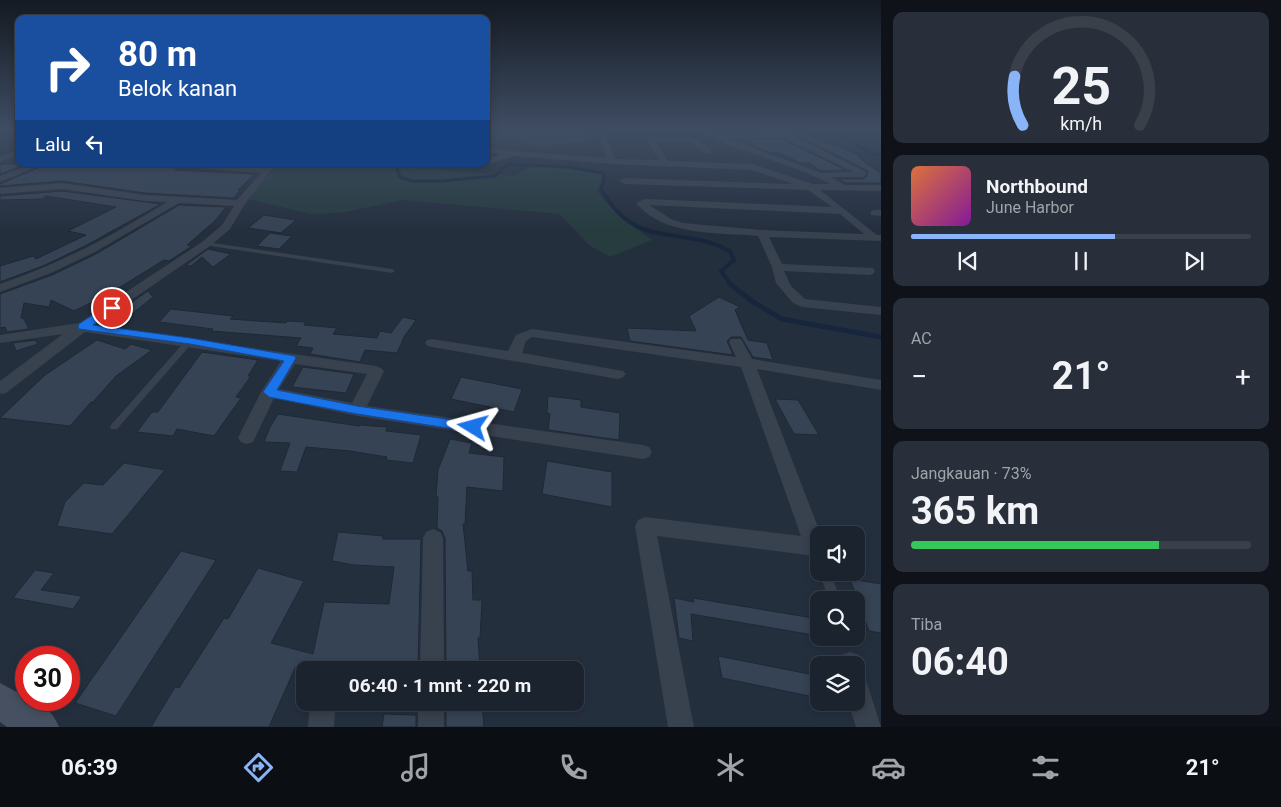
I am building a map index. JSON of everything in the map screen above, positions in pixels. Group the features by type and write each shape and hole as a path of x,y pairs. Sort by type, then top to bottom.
{"main road":[{"path":"0,701 40,727"}],"street":[{"path":"665,163 752,167"},
{"path":"740,163 808,186 879,240"},
{"path":"784,163 824,175 862,174 862,172 844,163"},
{"path":"0,179 31,167"},
{"path":"248,167 270,168"},
{"path":"0,389 83,327 206,244 226,227 240,203 270,168"},
{"path":"0,172 12,173"},
{"path":"824,175 843,188"},
{"path":"624,180 748,186 881,188"},
{"path":"748,186 769,207"},
{"path":"0,192 39,187 70,187 145,198 240,203"},
{"path":"0,288 47,271 89,252 143,222 177,200"},
{"path":"843,211 641,203 667,221 682,226 879,240"},
{"path":"762,233 778,267 780,280 794,298 802,304 881,311"},
{"path":"778,267 869,271"},
{"path":"0,339 83,327 190,341 376,371 357,410"},
{"path":"514,356 519,340 526,334 532,333 747,364 881,386"},
{"path":"736,342 747,364 810,533"},
{"path":"432,343 618,374"},
{"path":"247,438 269,392 291,358"},
{"path":"269,392 357,410 643,452"},
{"path":"681,727 645,526 810,551"},
{"path":"432,661 433,538"},
{"path":"321,727 322,711"},
{"path":"431,711 431,727"},
{"path":"864,711 869,727"}],"lane":[{"path":"206,244 392,271"},
{"path":"114,426 190,341"}],"green space":[{"path":"534,165 594,171 604,176 597,191 619,216 652,240 610,257 590,246 559,214 403,200 340,213 311,214 244,198 275,167 403,167 513,176"}],"building":[{"path":"800,163 831,163 846,170 821,171 809,163"},
{"path":"852,163 865,163 881,173 881,183 846,183 838,179 863,179 867,176 868,171"},
{"path":"0,164 15,164 15,167 19,167 0,174"},
{"path":"40,167 165,167 178,168 175,170 254,174 238,190 240,190 234,198 145,193 62,181 0,186 0,184"},
{"path":"62,191 161,204 85,246 43,266 0,282 0,266 33,256 36,259 86,235 68,231 116,207 46,196 42,199 0,200 0,196"},
{"path":"179,205 226,207 215,221 187,245 192,246 169,261 164,260 109,294 74,311 51,300 49,307 24,303 21,318 24,319 29,329 7,332 5,327 0,328 0,294 52,275 96,254"},
{"path":"264,215 296,220 281,233 248,228"},
{"path":"270,233 292,236 279,249 257,246"},
{"path":"208,249 231,254 213,267 202,257 191,266 186,265"},
{"path":"148,291 153,297 126,319 109,318"},
{"path":"719,297 740,307 735,310 748,340 767,343 773,360 753,357 741,337 731,337 727,341 733,355 630,341 627,328 696,331 689,316"},
{"path":"171,309 233,316 230,319 286,323 287,321 306,322 304,325 337,328 333,334 377,338 380,331 391,333 403,317 416,320 404,337 397,353 365,350 360,362 310,354 313,348 296,346 301,338 211,331 213,329 159,322"},
{"path":"35,340 38,344 16,351 13,343"},
{"path":"97,340 125,349 131,344 152,350 116,376 70,426 0,418 45,375"},
{"path":"202,352 258,360 248,376 251,376 236,397 241,398 214,436 177,429 173,436 137,432 152,412 158,412"},
{"path":"303,367 354,374 346,393 292,387"},
{"path":"461,377 522,389 514,412 451,399"},
{"path":"548,396 581,400 581,407 620,413 619,440 548,430 550,414 547,413"},
{"path":"775,399 798,400 819,435 794,434"},
{"path":"278,414 359,426 387,427 386,431 421,435 413,463 386,460 387,457 350,451 306,447 297,472 280,471 290,443 264,442"},
{"path":"450,439 472,443 469,453 504,457 503,491 467,487 465,524 463,524 468,571 472,571 473,600 482,600 480,638 478,638 479,661 446,661 445,538 442,531 437,528 438,497 436,497 438,470"},
{"path":"547,461 612,472 612,507 542,494"},
{"path":"124,463 165,470 112,534 57,526 65,502 84,483 103,485"},
{"path":"338,532 383,536 383,539 421,539 418,661 296,661 296,668 269,727 151,727 175,687 179,688 224,618 228,619 258,568 304,581 271,643 313,654 324,602 389,604 394,567 354,565 332,561"},
{"path":"181,551 216,560 116,716 80,705 80,696"},
{"path":"35,570 54,573 41,590 82,596 73,609 13,598"},
{"path":"851,581 881,584 881,633 869,631 865,620 865,591 854,591"},
{"path":"674,598 694,602 693,598 810,618 810,634 691,614 693,641 679,638"},
{"path":"718,656 810,674 810,696 722,678"},
{"path":"446,711 483,711 484,727 446,727"},
{"path":"384,714 416,715 416,727 382,727"}],"waterway":[{"path":"399,167 397,169 400,177 412,181 441,181 495,176 507,164 568,167 603,173 604,179 601,189 607,198"},
{"path":"606,197 617,211 628,221 640,228 665,235 708,242 730,251 734,260 721,271 731,285"},
{"path":"731,285 753,302 782,319 881,337"}],"route":[{"path":"112,308 83,327 190,341 291,358 269,392 357,410 473,427"}]}
